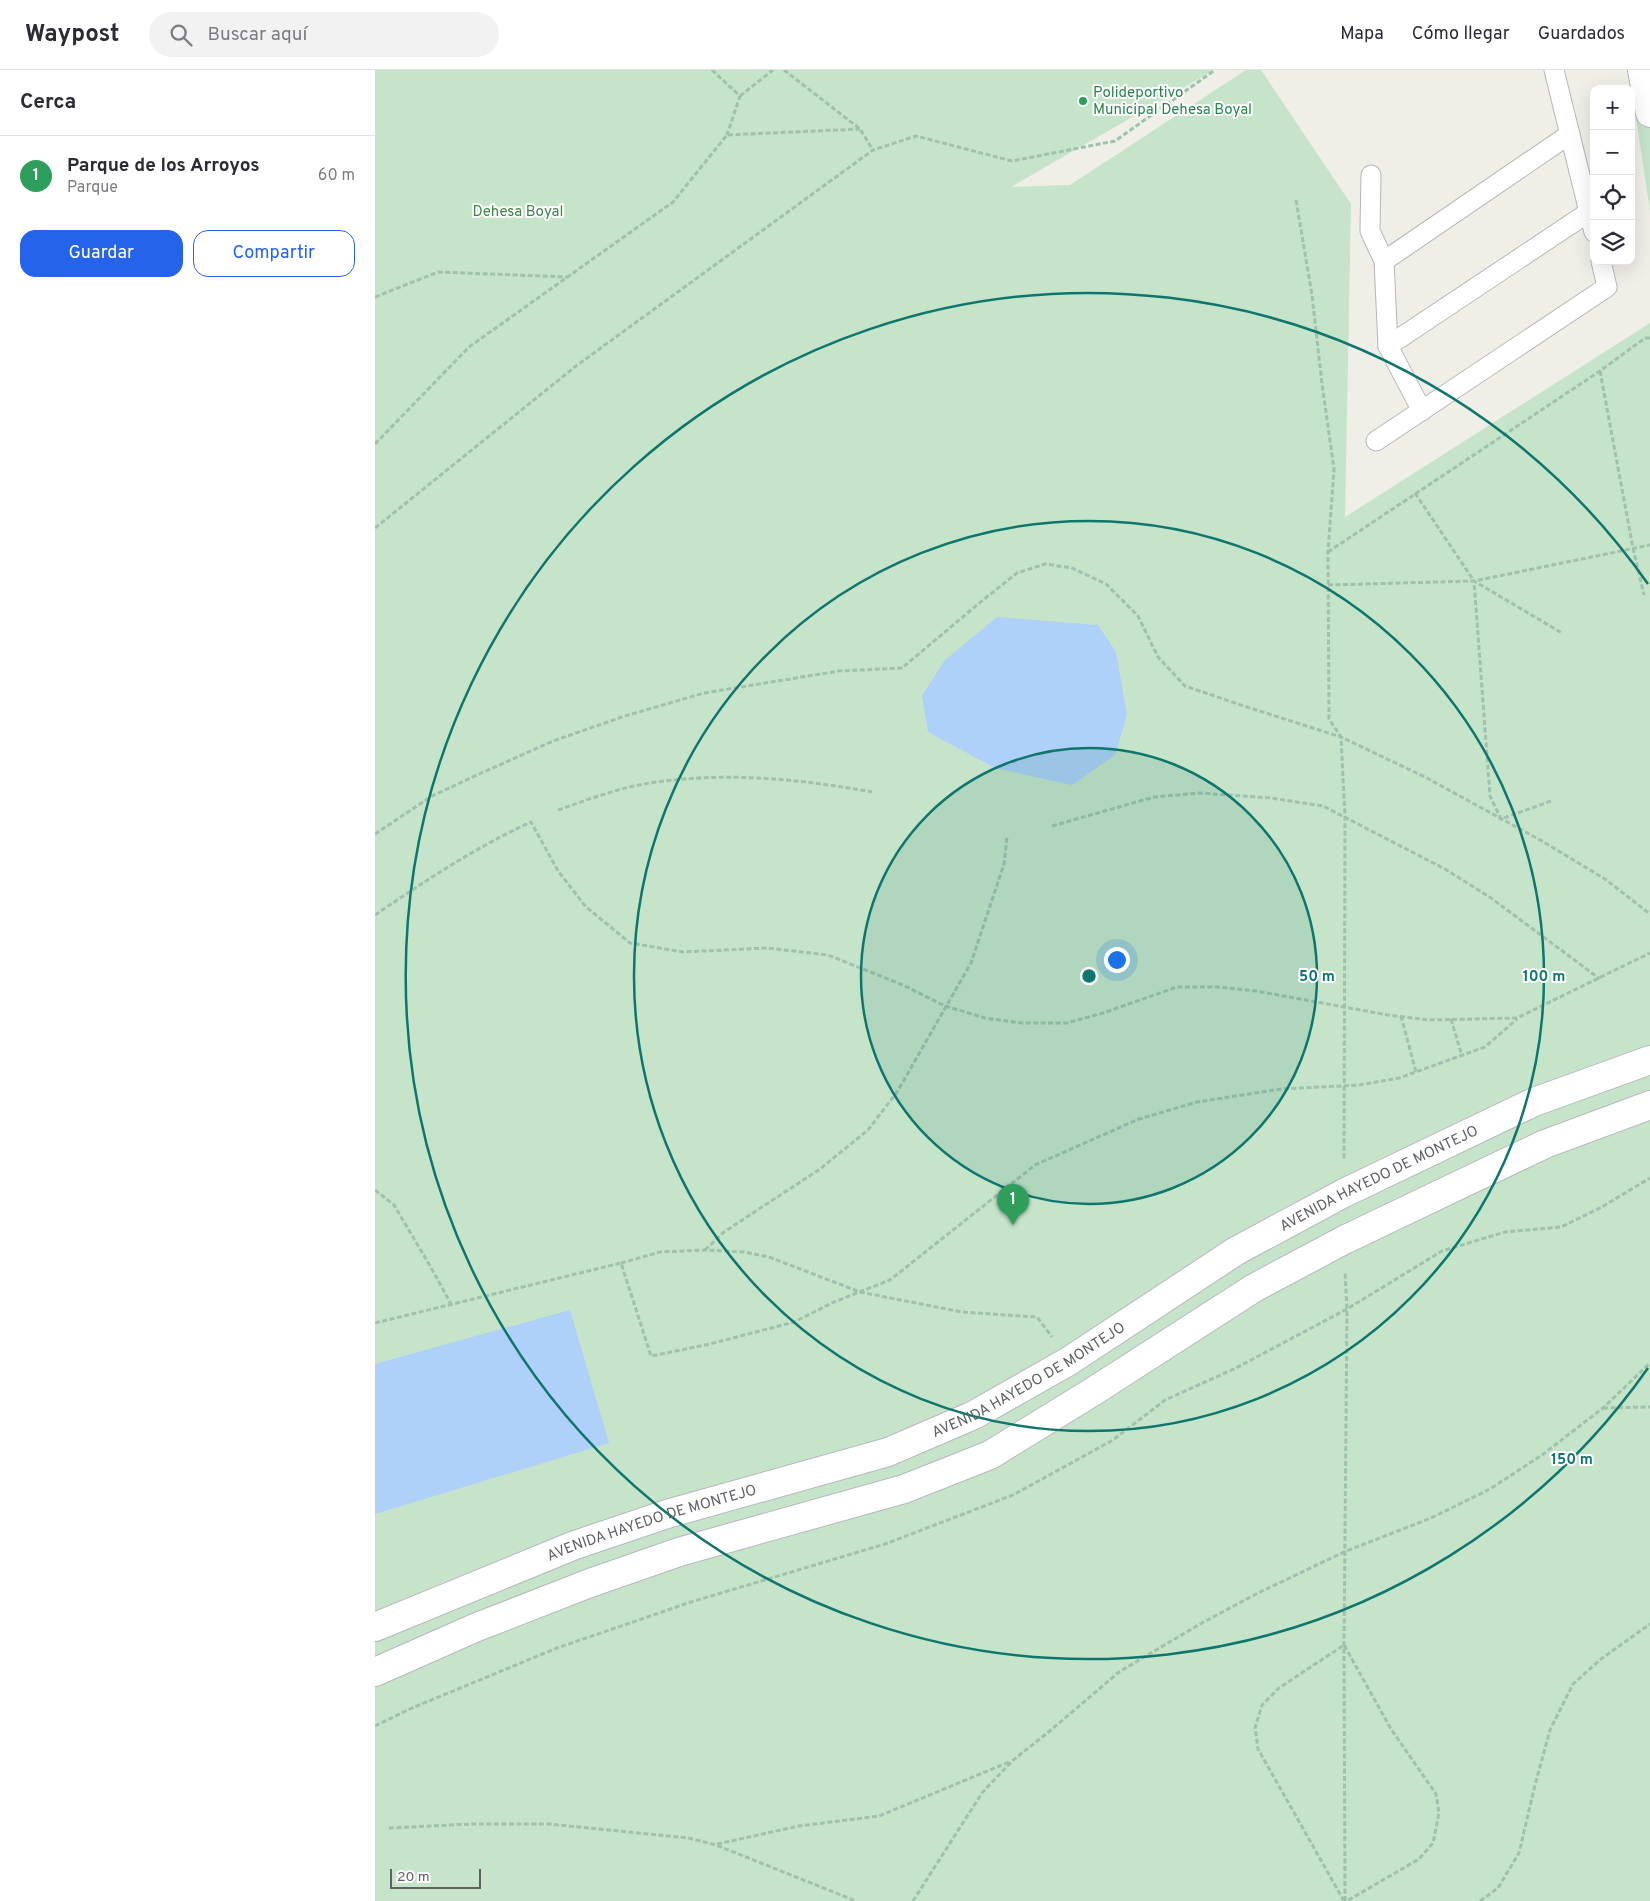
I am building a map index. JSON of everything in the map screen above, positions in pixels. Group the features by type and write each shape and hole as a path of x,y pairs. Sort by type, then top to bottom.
{"street":[{"path":"1642,70 1650,113"},
{"name":"AVENIDA HAYEDO DE MONTEJO","path":"375,1627 575,1545 667,1514 888,1452 974,1415 1069,1361 1236,1251 1343,1193 1534,1102 1650,1060"},
{"path":"375,1672 477,1627 590,1583 679,1552 904,1488 990,1455 1094,1392 1255,1288 1343,1240 1545,1144 1650,1105"}],"lane":[{"path":"1554,70 1591,220"},
{"path":"1384,261 1570,134"},
{"path":"1371,175 1370,230 1384,261 1388,346 1422,410"},
{"path":"1388,346 1589,212"},
{"path":"1376,441 1607,287 1602,265"}],"path":[{"path":"712,70 740,96"},
{"path":"375,444 469,347 673,202 727,136 740,96 773,70"},
{"path":"785,70 860,129 873,150"},
{"path":"375,528 576,366 873,150 916,136 1012,161 1115,141 1215,70"},
{"path":"727,136 860,129"},
{"path":"1297,200 1312,295 1321,384 1334,469 1328,552 1329,719 1341,737 1345,817 1343,1193"},
{"path":"375,297 438,272 568,276"},
{"path":"1328,552 1600,371 1645,338 1650,338"},
{"path":"1600,371 1633,548 1644,595"},
{"path":"1415,493 1474,581 1562,632"},
{"path":"1328,585 1474,581 1650,545"},
{"path":"375,834 432,796 553,741 625,716 704,693 839,671 902,668 1017,573 1045,564 1072,568 1106,584 1138,616 1158,657 1185,686 1341,737 1425,777 1605,879 1650,914"},
{"path":"1474,581 1490,796 1501,819"},
{"path":"558,810 610,793 656,782 738,776 797,780 872,792"},
{"path":"1052,826 1154,797 1200,793 1271,798 1323,806 1445,869 1491,898 1600,979"},
{"path":"1501,819 1551,801"},
{"path":"375,914 504,834 531,822 558,871 586,907 630,943 683,952 767,948 828,955 903,986 945,1006 994,1020 1022,1023 1067,1023 1177,988 1217,988 1256,991 1429,1020 1517,1018"},
{"path":"705,1250 724,1232 820,1169 868,1130 897,1092 971,963 1004,864 1007,837"},
{"path":"621,1262 651,1356 710,1344 794,1322 891,1280 1035,1166 1139,1119 1197,1102 1281,1089 1359,1085 1399,1078 1485,1047 1517,1018 1650,954"},
{"path":"1401,1016 1416,1072"},
{"path":"1451,1019 1462,1056"},
{"path":"375,1190 394,1205 451,1304"},
{"path":"1343,1240 1347,1309 1343,1645 1345,1901"},
{"path":"375,1323 660,1252 705,1250 743,1252 769,1257 860,1292 962,1312 1037,1317 1069,1361"},
{"path":"913,1901 982,1794 1011,1761 1051,1730 1119,1672 1257,1593 1344,1552 1431,1518 1491,1489 1542,1455 1603,1408 1650,1362"},
{"path":"1603,1408 1650,1407"},
{"path":"1480,1901 1498,1888 1519,1853 1550,1730 1573,1684 1601,1659 1650,1624"},
{"path":"1343,1645 1391,1729 1436,1794 1439,1813 1433,1843 1419,1859 1345,1901"},
{"path":"1343,1645 1279,1688 1262,1705 1255,1728 1257,1750 1345,1901"},
{"path":"716,1844 799,1826 879,1816 1011,1761"},
{"path":"389,1828 472,1824 550,1824 688,1838 716,1844 856,1901"}],"green space":[{"name":"Dehesa Boyal","path":"375,70 1214,70 1011,187 1070,185 1246,70 1261,70 1351,204 1345,517 1650,323 1650,1901 375,1901"},
{"path":"1629,70 1650,70 1650,211 1635,110 1635,85 1631,85"}],"water":[{"path":"997,617 1098,625 1116,652 1127,715 1115,755 1072,785 995,768 928,732 922,696 944,661"},
{"path":"570,1310 609,1443 375,1514 375,1364"}],"place":[{"name":"Polideportivo Municipal Dehesa Boyal","path":"1083,101"},
{"name":"Parque de los Arroyos","path":"1013,1225"}]}
